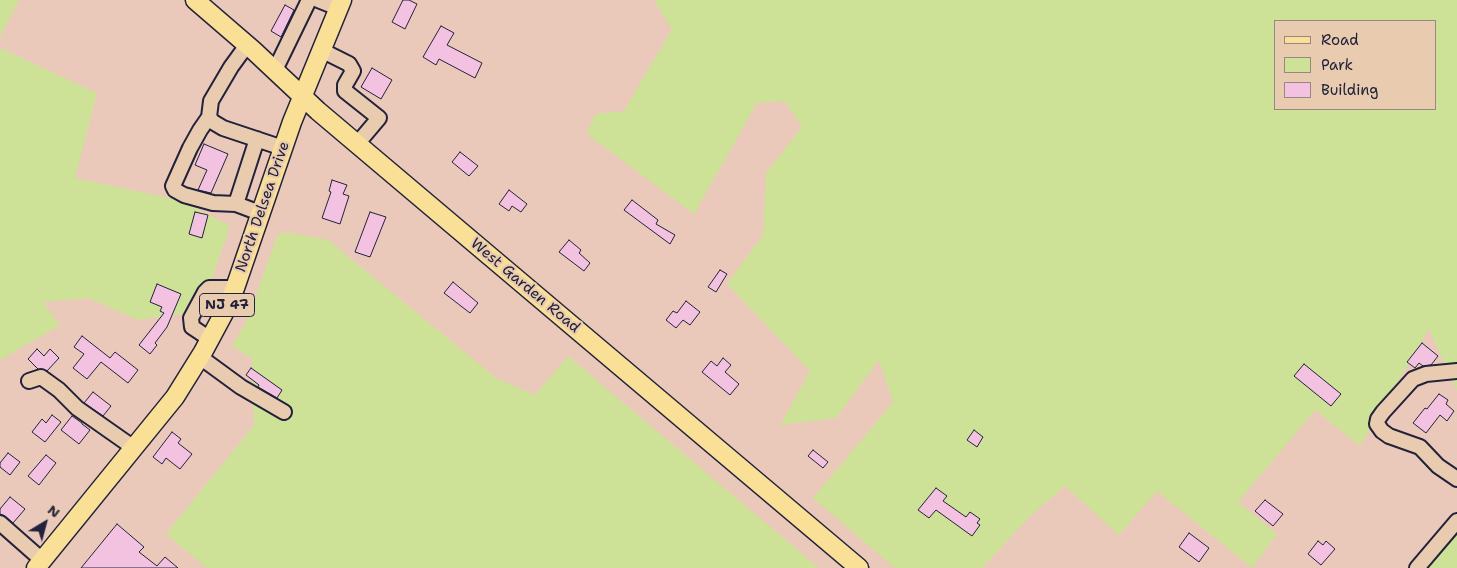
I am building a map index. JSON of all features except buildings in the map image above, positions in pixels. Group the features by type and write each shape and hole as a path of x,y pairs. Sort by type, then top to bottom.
{"main road":[{"name":"West Garden Road","path":"195,0 357,144 859,568"},
{"name":"North Delsea Drive","path":"39,564 175,397 210,339 235,288 302,96 340,4"}],"street":[{"path":"275,70 309,0"},
{"path":"318,0 340,4"},
{"path":"247,45 212,101 209,117 196,136 173,186 175,190 184,195 213,203 236,204 260,213"},
{"path":"321,50 349,64 352,71 345,91 379,118 357,144"},
{"path":"209,117 223,128 283,148"},
{"path":"236,204 257,139"},
{"path":"210,339 192,327 191,318 209,288 235,288"},
{"path":"200,357 241,387 284,412"},
{"path":"1457,372 1426,374 1413,378 1378,418 1377,424 1389,436 1420,447 1438,466 1457,479"},
{"path":"29,381 41,377 59,390 77,408 134,448"},
{"path":"1417,568 1457,521"},
{"path":"0,523 39,564"}],"green space":[{"path":"0,0 19,0 0,37"},
{"path":"654,0 1457,0 1457,391 1429,329 1360,446 1315,410 1238,502 1277,534 1252,568 1157,491 1119,535 1065,486 1030,516 982,568 895,568 813,498 893,402 879,360 836,418 780,425 810,371 727,284 763,235 766,173 802,127 785,101 757,103 694,214 587,134 595,114 624,111 672,29"},
{"path":"0,48 97,93 75,178 183,201 230,226 212,279 194,312 138,320 88,298 43,302 60,325 0,360"},
{"path":"286,232 328,240 496,378 535,395 568,356 819,568 207,568 166,534 254,425 252,359 232,346 247,320 277,236"},
{"path":"1457,523 1457,568 1418,568"}]}
